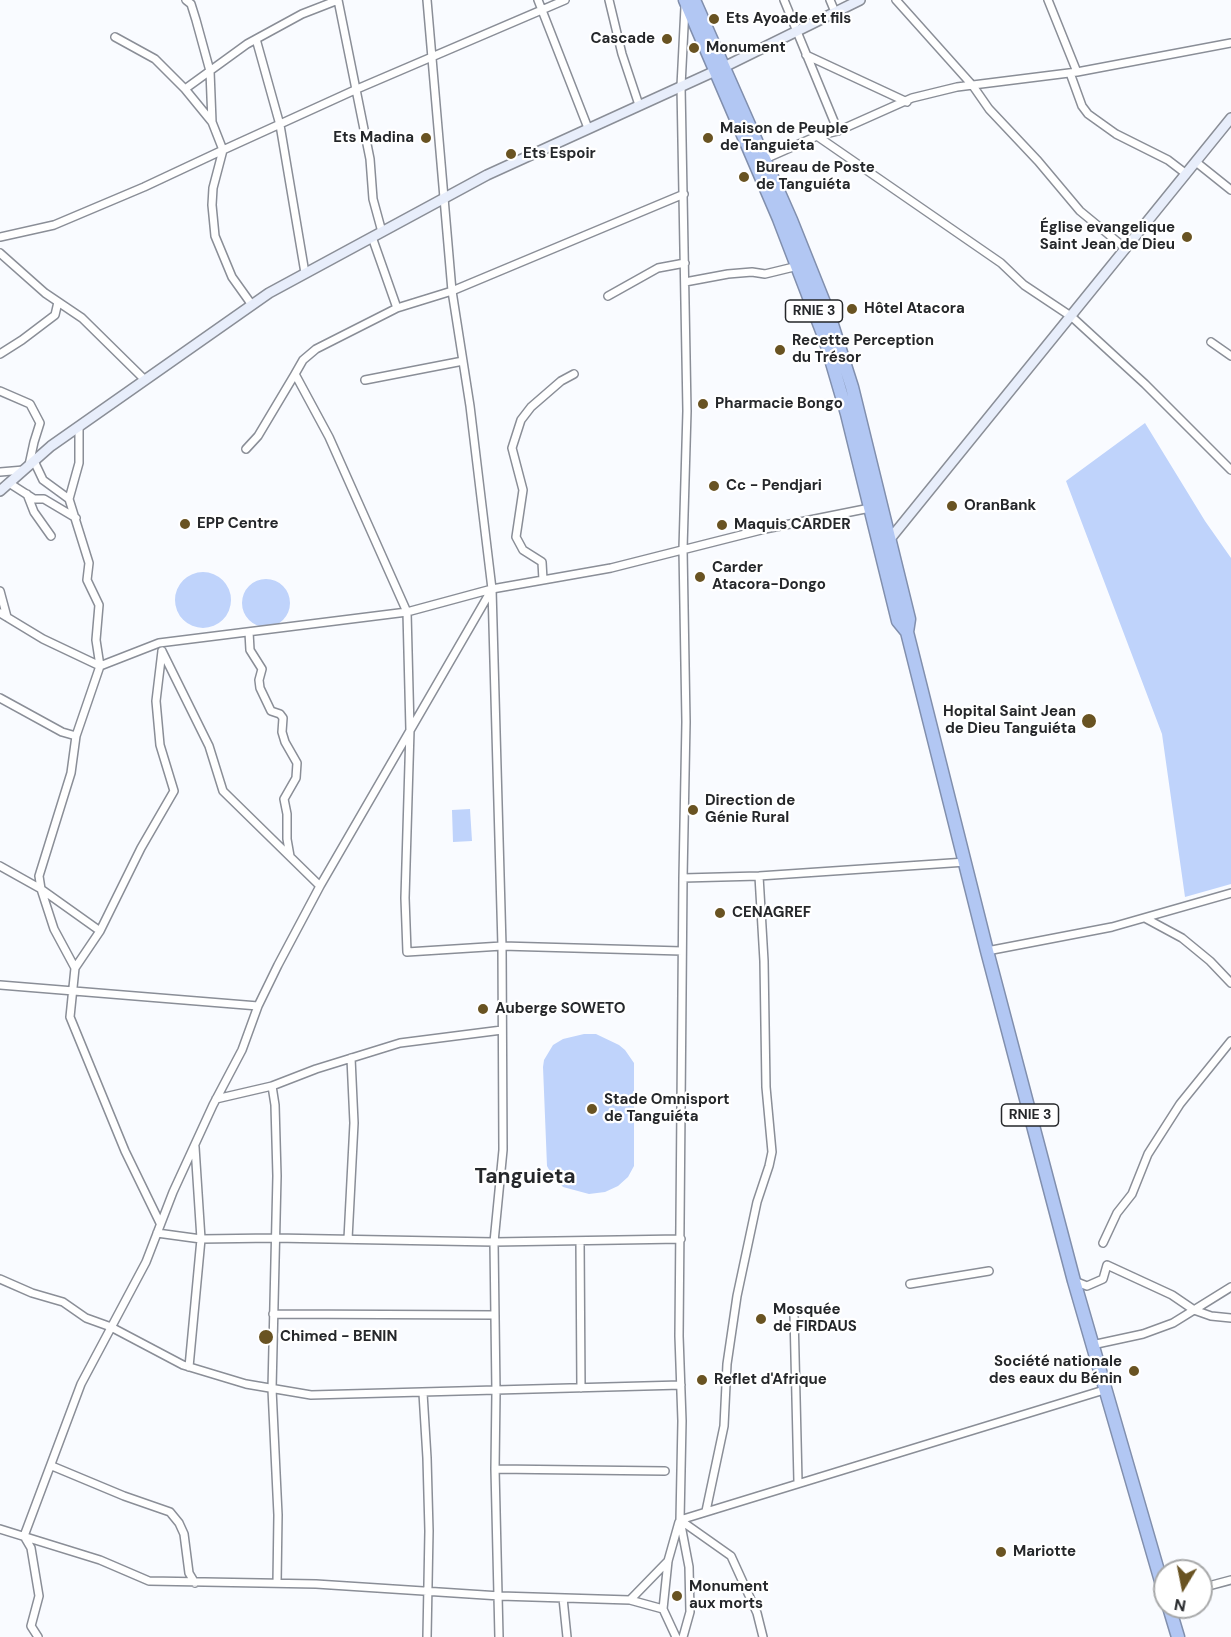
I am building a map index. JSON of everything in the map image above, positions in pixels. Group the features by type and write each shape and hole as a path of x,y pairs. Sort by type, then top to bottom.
{"highway":[{"name":"RNIE 3","path":"685,0 765,159 830,337 870,508 884,540"},
{"name":"RNIE 3","path":"694,0 798,266 852,387 884,540 898,621 908,632 987,951 1074,1281 1154,1559"},
{"path":"1173,1619 1178,1637"}],"street":[{"path":"186,0 196,20 210,72 212,122 222,150 213,188 215,236 232,277 252,305"},
{"path":"185,89 256,39 302,14 338,0 370,159 373,199 382,232"},
{"path":"427,0 452,291 492,589 502,946 503,1150 494,1242 495,1469 500,1596 499,1637"},
{"path":"538,0 588,128"},
{"path":"0,237 54,225 144,187 357,89 565,0"},
{"path":"609,0 622,54 639,105"},
{"path":"683,1637 690,1612 689,1567 680,1520 682,1421 679,1336 682,878 686,722 683,549 687,411 681,86 685,0"},
{"path":"784,0 838,131"},
{"path":"830,0 835,12"},
{"path":"0,491 51,446 269,293 487,175 720,69 860,0"},
{"path":"896,0 1080,211 1125,248"},
{"path":"1048,0 1073,72 1082,106 1088,114 1116,134 1168,160 1185,173"},
{"path":"115,37 155,59 185,89 212,122"},
{"path":"256,39 280,125 305,273"},
{"path":"765,159 818,136 838,131 912,98 1231,43"},
{"path":"806,55 907,102"},
{"path":"884,540 1072,317 1231,118"},
{"path":"818,136 1000,263 1024,285 1072,317 1231,470"},
{"path":"1196,162 1231,190"},
{"path":"246,449 258,436 303,360 316,349 397,308 452,291 684,195"},
{"path":"372,237 397,308"},
{"path":"0,253 58,302 82,318 145,380"},
{"path":"608,296 658,268 685,263"},
{"path":"685,282 728,274 752,272 765,274 798,266"},
{"path":"0,354 55,315 58,302"},
{"path":"1211,342 1231,356"},
{"path":"365,380 463,361"},
{"path":"295,374 328,436 407,612 410,730 405,898 407,952 502,946 682,951"},
{"path":"543,580 542,562 523,550 516,537 523,490 512,448 521,420 531,407 561,381 574,374"},
{"path":"0,391 30,404 40,423 29,465"},
{"path":"69,500 79,463 79,426"},
{"path":"0,472 29,465"},
{"path":"29,465 43,480 69,500 90,563 87,580 99,605 96,640 100,666 76,736 71,773 39,876 41,890 54,929 75,968"},
{"path":"9,483 34,499 44,499 76,518"},
{"path":"27,494 34,512 51,536"},
{"path":"0,591 3,615 43,639 100,666 159,643 407,612 492,589 611,568 765,529 870,508"},
{"path":"24,1536 81,1384 146,1262 160,1223 195,1144 242,1050 258,1006 320,886 492,589"},
{"path":"249,632 250,650 262,669 259,680 260,688 271,711 280,714 283,718 282,732 285,742 297,763 296,778 284,799 291,858"},
{"path":"159,643 209,746 223,791 320,886"},
{"path":"160,1223 125,1150 70,1017 75,968 100,932 141,848 174,791 160,745 156,701 162,651"},
{"path":"0,698 62,732 76,736"},
{"path":"682,878 759,876 966,862"},
{"path":"0,867 41,890 100,932"},
{"path":"706,1511 724,1426 727,1364 737,1296 772,1152 766,1087 764,962 759,876"},
{"path":"987,951 1112,927 1231,893"},
{"path":"1145,918 1182,938 1210,961 1231,983"},
{"path":"0,985 258,1006"},
{"path":"216,1100 272,1086 316,1069 400,1043 502,1030"},
{"path":"1103,1243 1117,1213 1131,1194 1148,1154 1180,1104 1231,1041"},
{"path":"348,1239 354,1123 351,1058"},
{"path":"272,1086 275,1105 277,1176 272,1389 278,1515 277,1583"},
{"path":"189,1367 201,1239 195,1144"},
{"path":"157,1233 201,1239 494,1242 681,1239"},
{"path":"580,1241 581,1388"},
{"path":"1074,1281 1087,1286 1103,1279 1107,1265 1172,1295 1194,1310 1211,1316 1231,1318"},
{"path":"910,1284 989,1271"},
{"path":"0,1279 32,1293 63,1302 86,1318 111,1327 189,1367 246,1384 310,1395 496,1392 681,1385"},
{"path":"1092,1345 1143,1334 1173,1323 1231,1287"},
{"path":"273,1314 495,1315"},
{"path":"794,1314 798,1482"},
{"path":"680,1520 1104,1390"},
{"path":"423,1393 428,1458 426,1637"},
{"path":"52,1466 124,1496 170,1512 184,1534 189,1573 195,1583"},
{"path":"495,1469 665,1471"},
{"path":"675,1637 663,1609 668,1561 680,1520"},
{"path":"680,1520 731,1556 758,1612 763,1637"},
{"path":"0,1529 100,1560 149,1581 277,1583 500,1596 630,1600 663,1609"},
{"path":"24,1536 31,1548 39,1596 31,1626 38,1637"},
{"path":"630,1600 668,1561"},
{"path":"1213,1585 1231,1580"},
{"path":"563,1598 567,1637"}],"shaded area":[{"path":"1145,423 1205,521 1231,558 1231,884 1185,897 1162,734 1066,481"},
{"path":"197,572 209,572 219,576 227,584 231,600 227,616 219,624 209,628 197,628 187,624 179,616 175,606 175,594 179,584 187,576"},
{"path":"266,579 283,586 290,603 283,620 266,627 249,620 242,603 249,586"},
{"path":"470,809 472,841 453,842 452,810"},
{"path":"596,1034 619,1045 634,1063 634,1166 628,1177 618,1186 605,1192 589,1194 563,1187 547,1166 543,1067 544,1060 553,1045 563,1039"}],"place":[{"name":"Ets Ayoade et fils","path":"714,19"},
{"name":"Cascade","path":"667,39"},
{"name":"Monument","path":"694,48"},
{"name":"Ets Madina","path":"426,138"},
{"name":"Maison de Peuple de Tanguieta","path":"708,138"},
{"name":"Ets Espoir","path":"511,154"},
{"name":"Bureau de Poste de Tanguiéta","path":"744,177"},
{"name":"Église evangelique Saint Jean de Dieu","path":"1187,237"},
{"name":"Hôtel Atacora","path":"852,309"},
{"name":"Recette Perception du Trésor","path":"780,350"},
{"name":"Pharmacie Bongo","path":"703,404"},
{"name":"Cc - Pendjari","path":"714,486"},
{"name":"OranBank","path":"952,506"},
{"name":"EPP Centre","path":"185,524"},
{"name":"Maquis CARDER","path":"722,525"},
{"name":"Carder Atacora-Dongo","path":"700,577"},
{"name":"Hopital Saint Jean de Dieu Tanguiéta","path":"1089,721"},
{"name":"Direction de Génie Rural","path":"693,810"},
{"name":"CENAGREF","path":"720,913"},
{"name":"Auberge SOWETO","path":"483,1009"},
{"name":"Stade Omnisport de Tanguiéta","path":"592,1109"},
{"name":"Mosquée de FIRDAUS","path":"761,1319"},
{"name":"Chimed - BENIN","path":"266,1337"},
{"name":"Société nationale des eaux du Bénin","path":"1134,1371"},
{"name":"Reflet d'Afrique","path":"702,1380"},
{"name":"Mariotte","path":"1001,1552"},
{"name":"Monument aux morts","path":"677,1596"}],"district":[{"name":"Tanguieta","path":"525,1177"}]}
